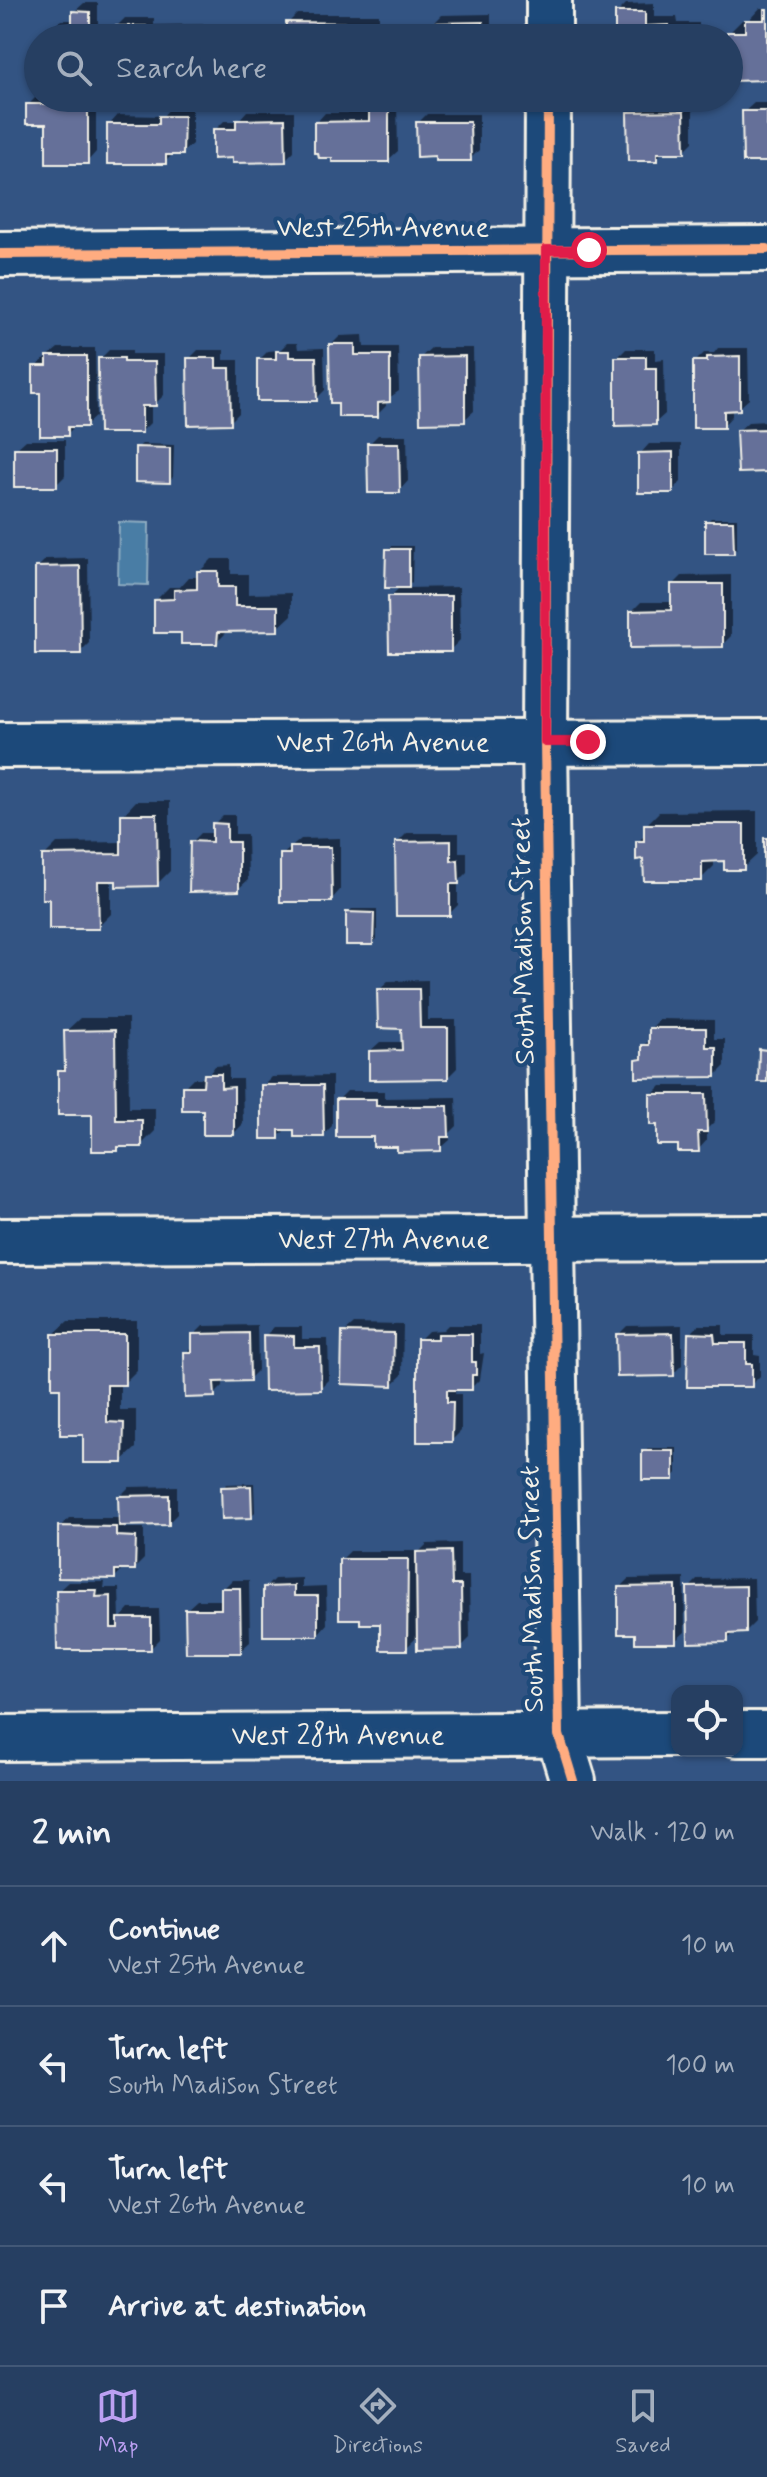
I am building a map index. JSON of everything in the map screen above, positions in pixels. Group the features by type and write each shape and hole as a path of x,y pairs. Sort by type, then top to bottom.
{"street":[{"path":"549,0 549,24"},
{"name":"South Madison Street","path":"548,112 545,742 559,1735 573,1781"},
{"name":"West 25th Avenue","path":"0,254 767,249"},
{"name":"West 26th Avenue","path":"0,745 767,742"},
{"name":"West 27th Avenue","path":"0,1241 767,1238"},
{"name":"West 28th Avenue","path":"0,1738 671,1734"},
{"path":"743,1734 767,1734"}],"water":[{"path":"119,522 149,523 148,585 118,584"}],"building":[{"path":"764,9 767,9 767,80 743,81 745,20 764,20"},
{"path":"72,11 90,12 90,24 72,24"},
{"path":"615,12 645,12 645,24 615,24"},
{"path":"286,22 371,23 371,24"},
{"path":"483,22 483,24 430,24"},
{"path":"767,111 767,162 743,162 742,112"},
{"path":"26,112 88,112 88,164 46,164 46,124 26,124"},
{"path":"369,112 389,112 389,162 332,162 332,158 319,158 318,153 314,153 314,122 369,121"},
{"path":"627,112 684,112 685,153 657,153 657,161 628,161"},
{"path":"159,116 184,116 183,155 166,155 166,164 107,164 107,124 159,124"},
{"path":"285,119 286,162 232,163 232,158 213,159 213,129 236,129 236,120"},
{"path":"416,122 470,122 471,161 435,161 435,156 417,157"},
{"path":"329,344 355,344 355,355 390,355 390,402 378,403 378,417 338,417 338,403 330,403"},
{"path":"276,351 289,351 289,357 316,357 317,401 257,401 257,359 276,359"},
{"path":"47,356 87,356 87,427 68,427 68,436 40,436 40,393 33,393 33,366 47,366"},
{"path":"465,356 465,422 420,423 419,357"},
{"path":"740,356 740,410 724,411 724,428 693,428 693,361 707,361 707,357"},
{"path":"615,357 646,357 646,368 656,368 656,425 615,426"},
{"path":"98,358 155,362 156,406 142,406 142,433 99,433"},
{"path":"187,358 216,358 216,368 230,368 231,424 188,425"},
{"path":"767,429 767,472 738,473 736,430"},
{"path":"367,443 399,443 400,493 368,493"},
{"path":"135,447 170,448 170,483 135,482"},
{"path":"14,448 57,448 57,487 14,487"},
{"path":"673,452 673,493 638,493 638,453"},
{"path":"705,521 733,521 734,554 705,554"},
{"path":"386,549 409,549 409,588 385,588"},
{"path":"80,566 81,654 35,654 35,567"},
{"path":"197,571 218,571 218,587 235,587 235,606 278,606 278,631 218,632 217,644 181,644 181,633 154,633 154,600 174,599 174,590 197,589"},
{"path":"671,584 723,584 723,647 630,648 630,611 671,610"},
{"path":"388,596 451,596 451,652 389,652"},
{"path":"121,814 157,814 158,886 116,887 116,881 98,881 99,929 49,929 49,899 42,899 42,855 121,854"},
{"path":"212,823 227,824 227,842 239,842 239,891 189,892 190,841 212,842"},
{"path":"644,824 744,824 744,870 724,870 724,861 702,862 702,881 644,881 643,859 636,860 636,841 644,841"},
{"path":"764,838 767,838 767,894 764,893"},
{"path":"451,841 451,861 458,860 459,884 450,884 450,916 396,916 395,842"},
{"path":"290,847 331,847 332,902 280,902 280,854 290,854"},
{"path":"346,912 374,913 373,945 346,945"},
{"path":"377,989 419,989 420,1028 448,1028 448,1079 369,1080 369,1051 402,1050 401,1029 378,1028"},
{"path":"649,1028 706,1028 706,1047 716,1047 716,1077 636,1078 636,1060 642,1059 642,1045 649,1045"},
{"path":"115,1030 116,1120 142,1120 142,1147 92,1151 92,1115 58,1115 58,1071 65,1071 64,1031"},
{"path":"759,1049 767,1050 767,1082 758,1082"},
{"path":"204,1074 221,1074 221,1088 234,1087 234,1135 203,1135 203,1110 182,1110 182,1086 203,1086"},
{"path":"261,1085 323,1085 324,1137 294,1137 294,1130 279,1130 279,1139 261,1139"},
{"path":"650,1094 706,1094 707,1132 698,1132 699,1152 678,1152 678,1145 657,1145 657,1125 650,1125"},
{"path":"336,1099 376,1099 376,1106 448,1106 449,1137 441,1137 441,1151 397,1152 397,1147 373,1147 373,1137 336,1137"},
{"path":"342,1332 394,1333 393,1386 341,1384"},
{"path":"249,1333 250,1381 214,1382 215,1397 185,1398 184,1352 192,1352 192,1334"},
{"path":"673,1333 674,1376 617,1377 616,1334"},
{"path":"688,1333 714,1334 715,1343 746,1343 746,1364 752,1364 752,1387 687,1387"},
{"path":"52,1334 125,1334 125,1385 107,1385 107,1422 124,1423 123,1463 83,1463 83,1435 60,1435 60,1388 52,1388"},
{"path":"437,1334 472,1334 472,1362 476,1362 476,1375 472,1375 472,1390 447,1390 447,1402 453,1402 452,1442 417,1442 417,1339 437,1339"},
{"path":"263,1335 294,1336 294,1347 320,1347 321,1390 264,1391"},
{"path":"642,1451 674,1451 674,1480 642,1480"},
{"path":"251,1486 252,1518 222,1519 221,1487"},
{"path":"169,1495 169,1525 119,1526 118,1496"},
{"path":"58,1526 116,1527 116,1536 136,1537 135,1570 115,1570 115,1579 58,1578"},
{"path":"451,1551 452,1585 461,1585 462,1649 417,1650 416,1552"},
{"path":"339,1559 408,1559 407,1650 380,1650 380,1624 360,1624 360,1619 339,1619"},
{"path":"294,1586 294,1596 318,1596 318,1636 263,1636 263,1587"},
{"path":"676,1586 676,1643 635,1643 635,1634 618,1634 618,1587"},
{"path":"746,1586 746,1633 728,1634 728,1642 688,1643 687,1587"},
{"path":"221,1588 240,1588 241,1653 186,1653 185,1609 221,1609"},
{"path":"56,1590 97,1590 96,1597 111,1596 111,1628 118,1628 118,1618 151,1618 151,1650 57,1650"}],"cycle path":[{"path":"548,112 545,742 559,1735 573,1781"},
{"path":"0,254 767,249"}],"route":[{"path":"588,742 545,742 546,250 589,250"}]}
